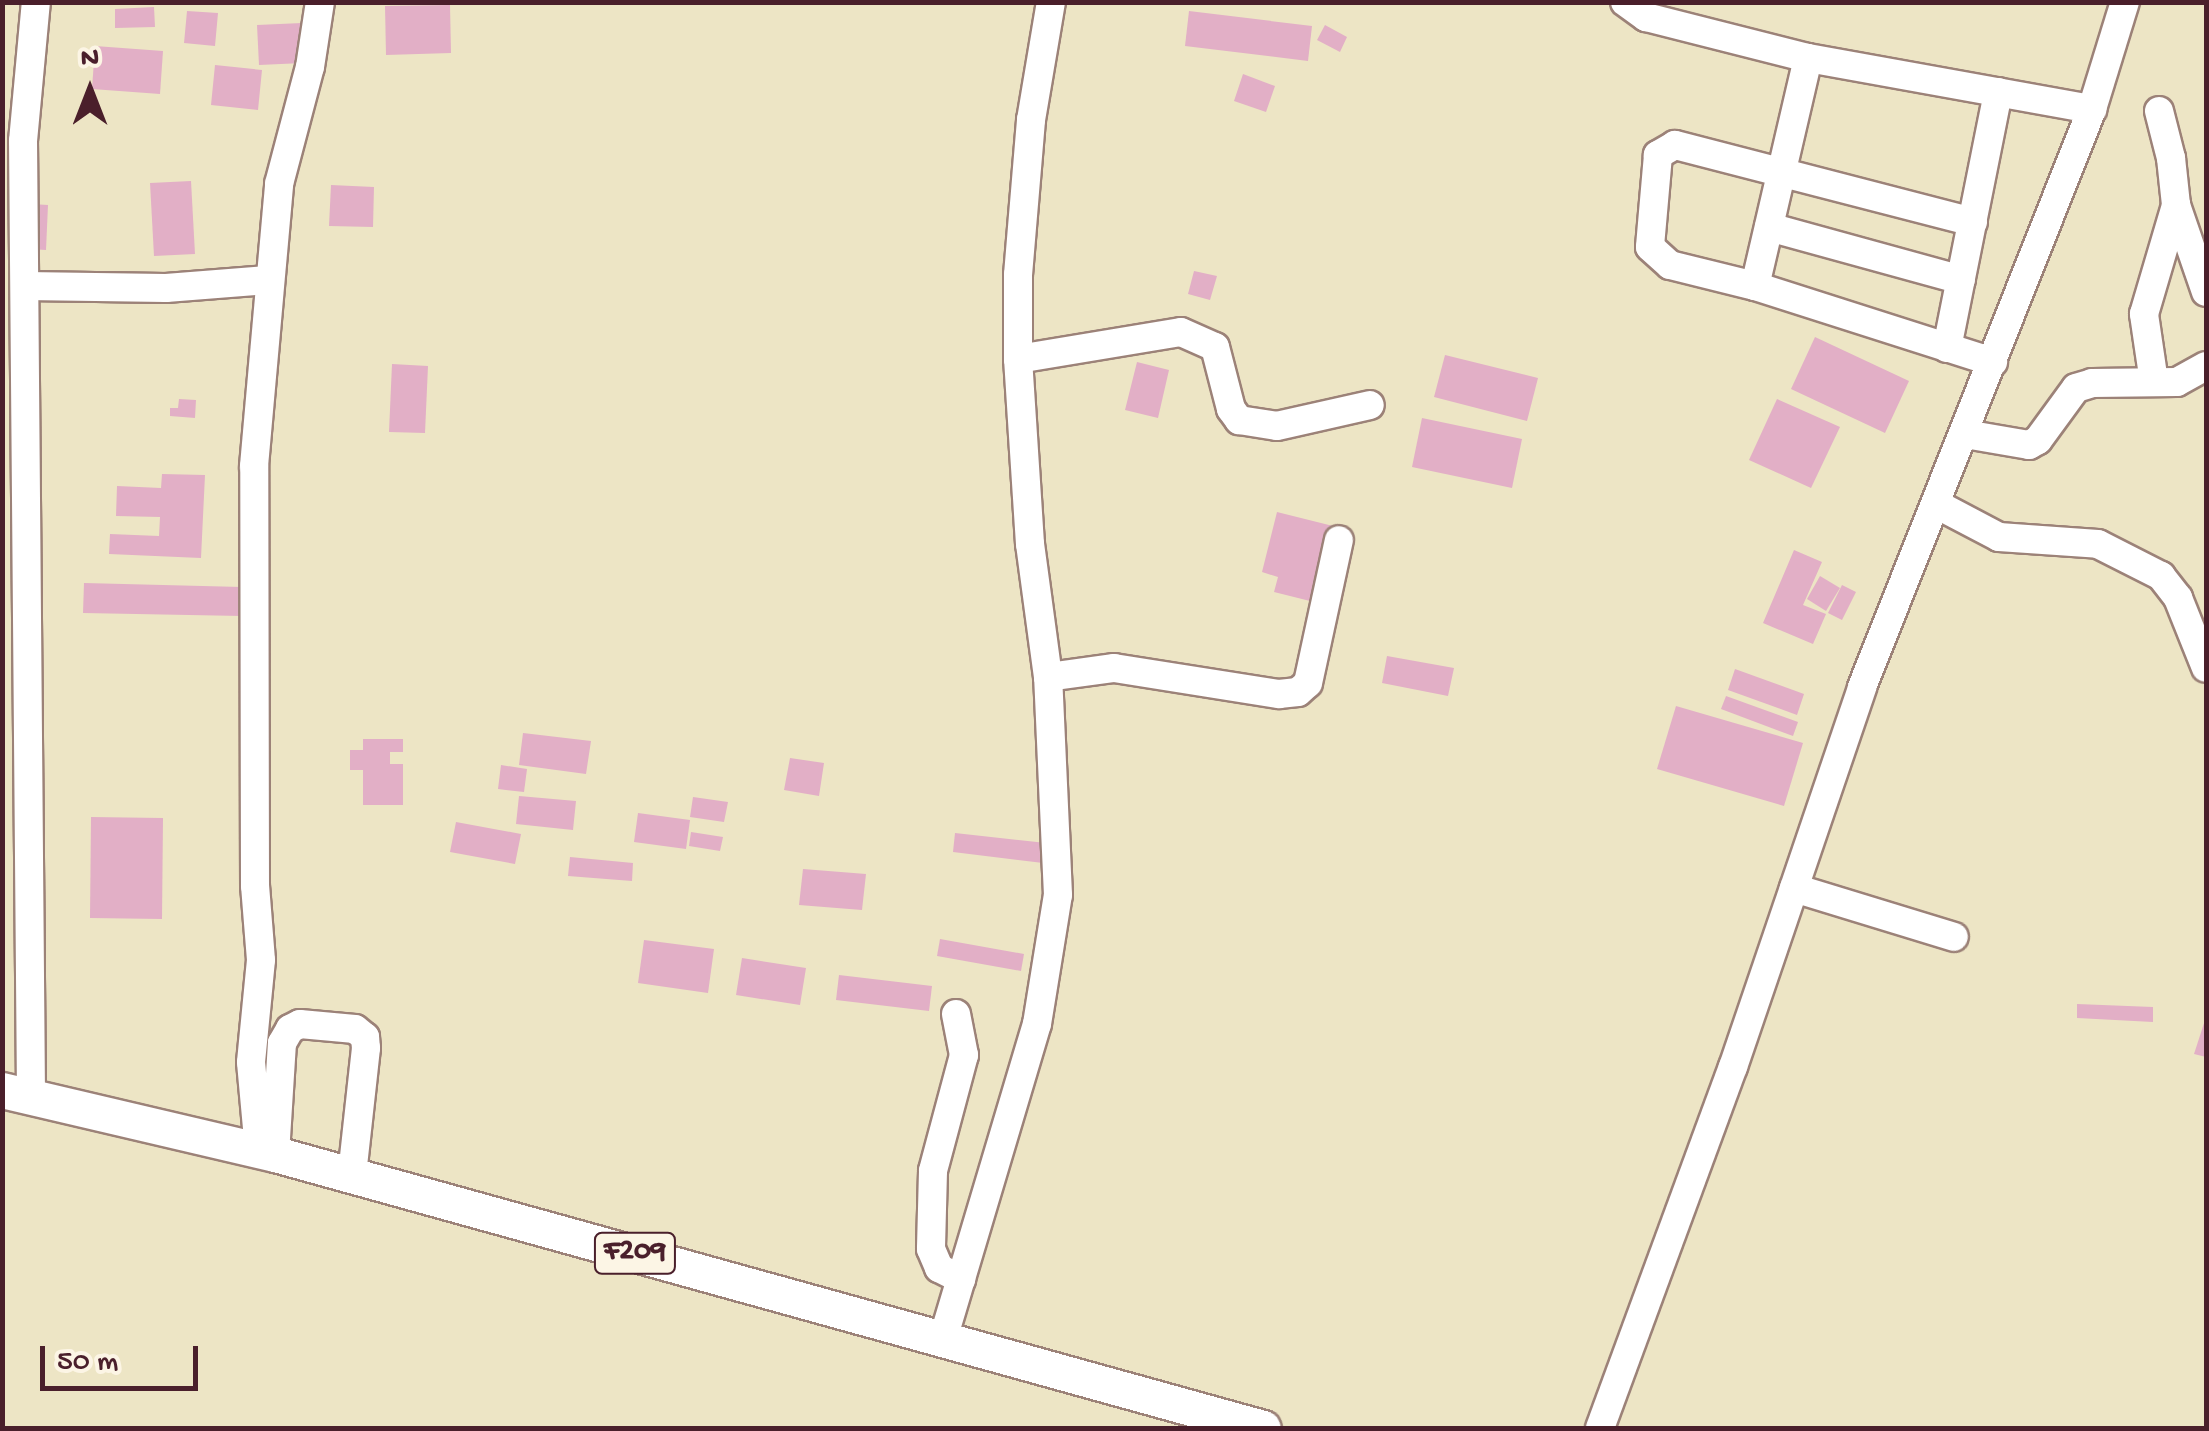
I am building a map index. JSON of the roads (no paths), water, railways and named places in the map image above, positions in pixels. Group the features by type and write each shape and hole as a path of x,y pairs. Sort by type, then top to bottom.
{"main road":[{"name":"F209","path":"17,1093 267,1152 1263,1428"}],"street":[{"path":"17,1093 14,662 25,286 12,140 36,2"},
{"path":"267,1152 251,1081 261,960 256,886 252,522 268,280 279,184 310,67 320,2"},
{"path":"942,1338 1037,1024 1058,895 1048,677 1030,544 1018,358 1018,275 1032,120 1051,2"},
{"path":"1625,2 1646,16 1808,58 2092,109"},
{"path":"1600,1428 1794,888 1862,686 1938,505 2092,109 2125,2"},
{"path":"1755,286 1808,58"},
{"path":"1947,348 1998,92"},
{"path":"2159,111 2172,158 2176,205 2206,292"},
{"path":"1974,222 1675,145 1658,156 1650,246 1670,265 1755,286 1993,362"},
{"path":"2154,382 2144,314 2176,205"},
{"path":"1769,227 1961,280"},
{"path":"25,286 166,288 268,280"},
{"path":"1018,358 1181,332 1215,348 1231,409 1238,420 1277,426 1370,405"},
{"path":"1966,434 2029,446 2038,440 2076,388 2092,383 2177,382 2206,366"},
{"path":"1938,505 1999,536 2098,544 2161,576 2178,598 2206,668"},
{"path":"1048,677 1114,668 1279,694 1298,692 1308,683 1339,540"},
{"path":"1794,888 1954,936"},
{"path":"956,1014 964,1055 933,1171 931,1249 939,1268 962,1278"},
{"path":"267,1152 282,1043 290,1029 300,1024 356,1029 365,1037 366,1048 352,1175"}]}
